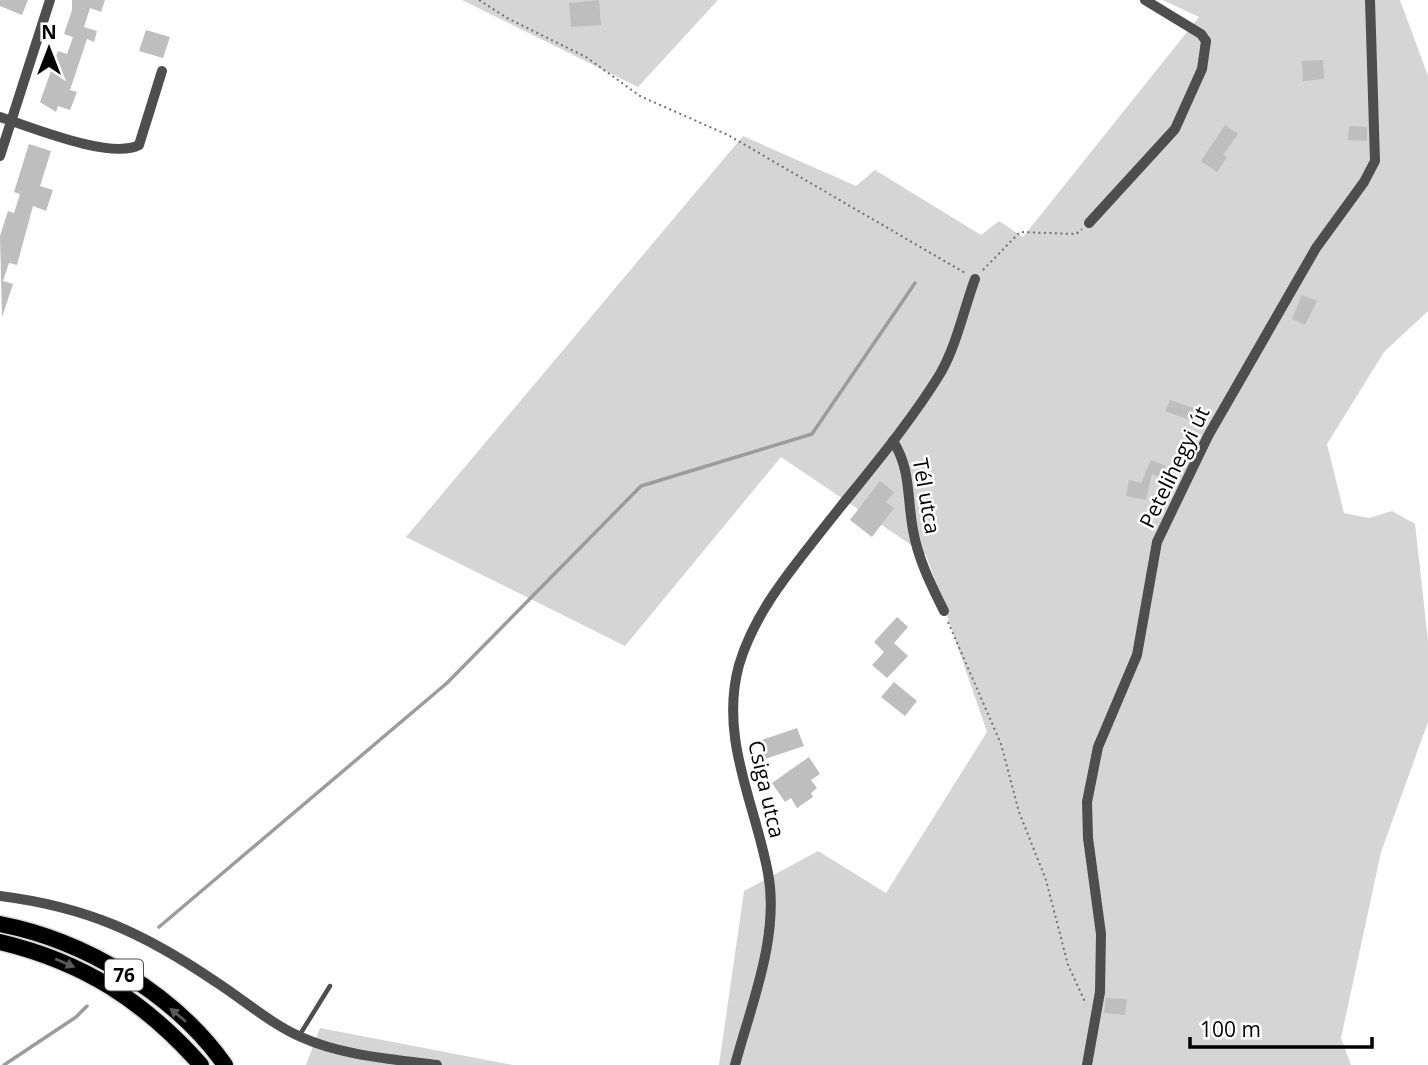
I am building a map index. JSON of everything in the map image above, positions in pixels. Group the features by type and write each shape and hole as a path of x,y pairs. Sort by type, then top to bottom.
{"main road":[{"name":"76","path":"0,924 75,948 121,973 189,1024 225,1065"},
{"name":"76","path":"0,942 48,957 110,985 144,1008 201,1065"}],"street":[{"path":"0,156 50,0"},
{"path":"1089,223 1175,129 1202,69 1206,41 1201,34 1144,0"},
{"name":"Petelihegyi út","path":"1087,1065 1100,992 1101,934 1088,838 1087,802 1098,747 1137,655 1157,542 1172,509 1208,436 1310,259 1364,182 1375,160 1370,0"},
{"path":"0,117 84,142 130,150 139,145 162,71"},
{"name":"Tél utca","path":"944,611 919,557 912,529 907,473 903,457 893,441 942,371 975,279"},
{"name":"Csiga utca","path":"736,1065 769,936 769,874 738,764 732,709 739,667 752,628 783,580 893,441"},
{"path":"0,896 47,902 125,927 178,956 299,1036 317,1044 394,1062 437,1065"}],"lane":[{"path":"299,1036 330,986"}],"path":[{"path":"479,0 507,18 586,57 640,96 729,135 975,279 1017,235 1034,232 1076,234 1089,223"},
{"path":"944,611 1001,744 1019,812 1046,880 1068,965 1080,984 1095,1022"}],"shaded area":[{"path":"462,0 718,0 638,87"},
{"path":"1163,0 1400,0 1428,76 1428,311 1384,352 1327,444 1344,513 1369,518 1392,511 1415,524 1428,641 1428,722 1381,852 1341,1038 1351,1065 719,1065 744,891 818,851 886,893 987,732 926,555 781,457 625,646 406,537 743,136 856,186 875,170 981,235 999,221 1023,237 1199,17"},
{"path":"320,1028 513,1065 306,1065"}],"building":[{"path":"0,0 28,0 22,15 0,6"},
{"path":"72,0 105,0 101,12 90,8 84,27 97,31 94,42 87,39 70,90 77,92 70,110 58,106 56,112 40,102 58,51 67,54 73,37 64,34 72,10"},
{"path":"599,0 601,25 571,27 569,3"},
{"path":"146,30 170,37 163,58 139,51"},
{"path":"1323,60 1324,79 1303,81 1302,61"},
{"path":"1225,125 1238,134 1223,155 1227,157 1217,172 1201,161"},
{"path":"1349,126 1367,127 1367,141 1348,140"},
{"path":"29,144 51,151 40,186 53,190 46,211 33,206 17,265 9,263 3,281 13,284 2,317 0,236 8,211 14,213 20,194 14,192"},
{"path":"1302,295 1317,301 1305,325 1292,319"},
{"path":"1170,400 1194,408 1190,420 1165,411"},
{"path":"1151,460 1166,466 1160,478 1152,474 1146,500 1126,496 1129,480 1141,483"},
{"path":"880,481 894,492 886,502 894,508 872,537 850,520"},
{"path":"897,617 908,627 894,643 908,656 887,678 872,665 884,652 874,642"},
{"path":"894,682 917,701 905,716 881,697"},
{"path":"797,728 804,746 765,759 759,741"},
{"path":"809,757 820,774 811,780 817,788 811,793 813,797 797,808 791,798 785,802 772,783"},
{"path":"1106,998 1127,999 1125,1015 1104,1013"}],"waterway":[{"path":"159,927 447,683 641,486 812,434 915,283"},
{"path":"4,1065 76,1017 87,1006"}]}
